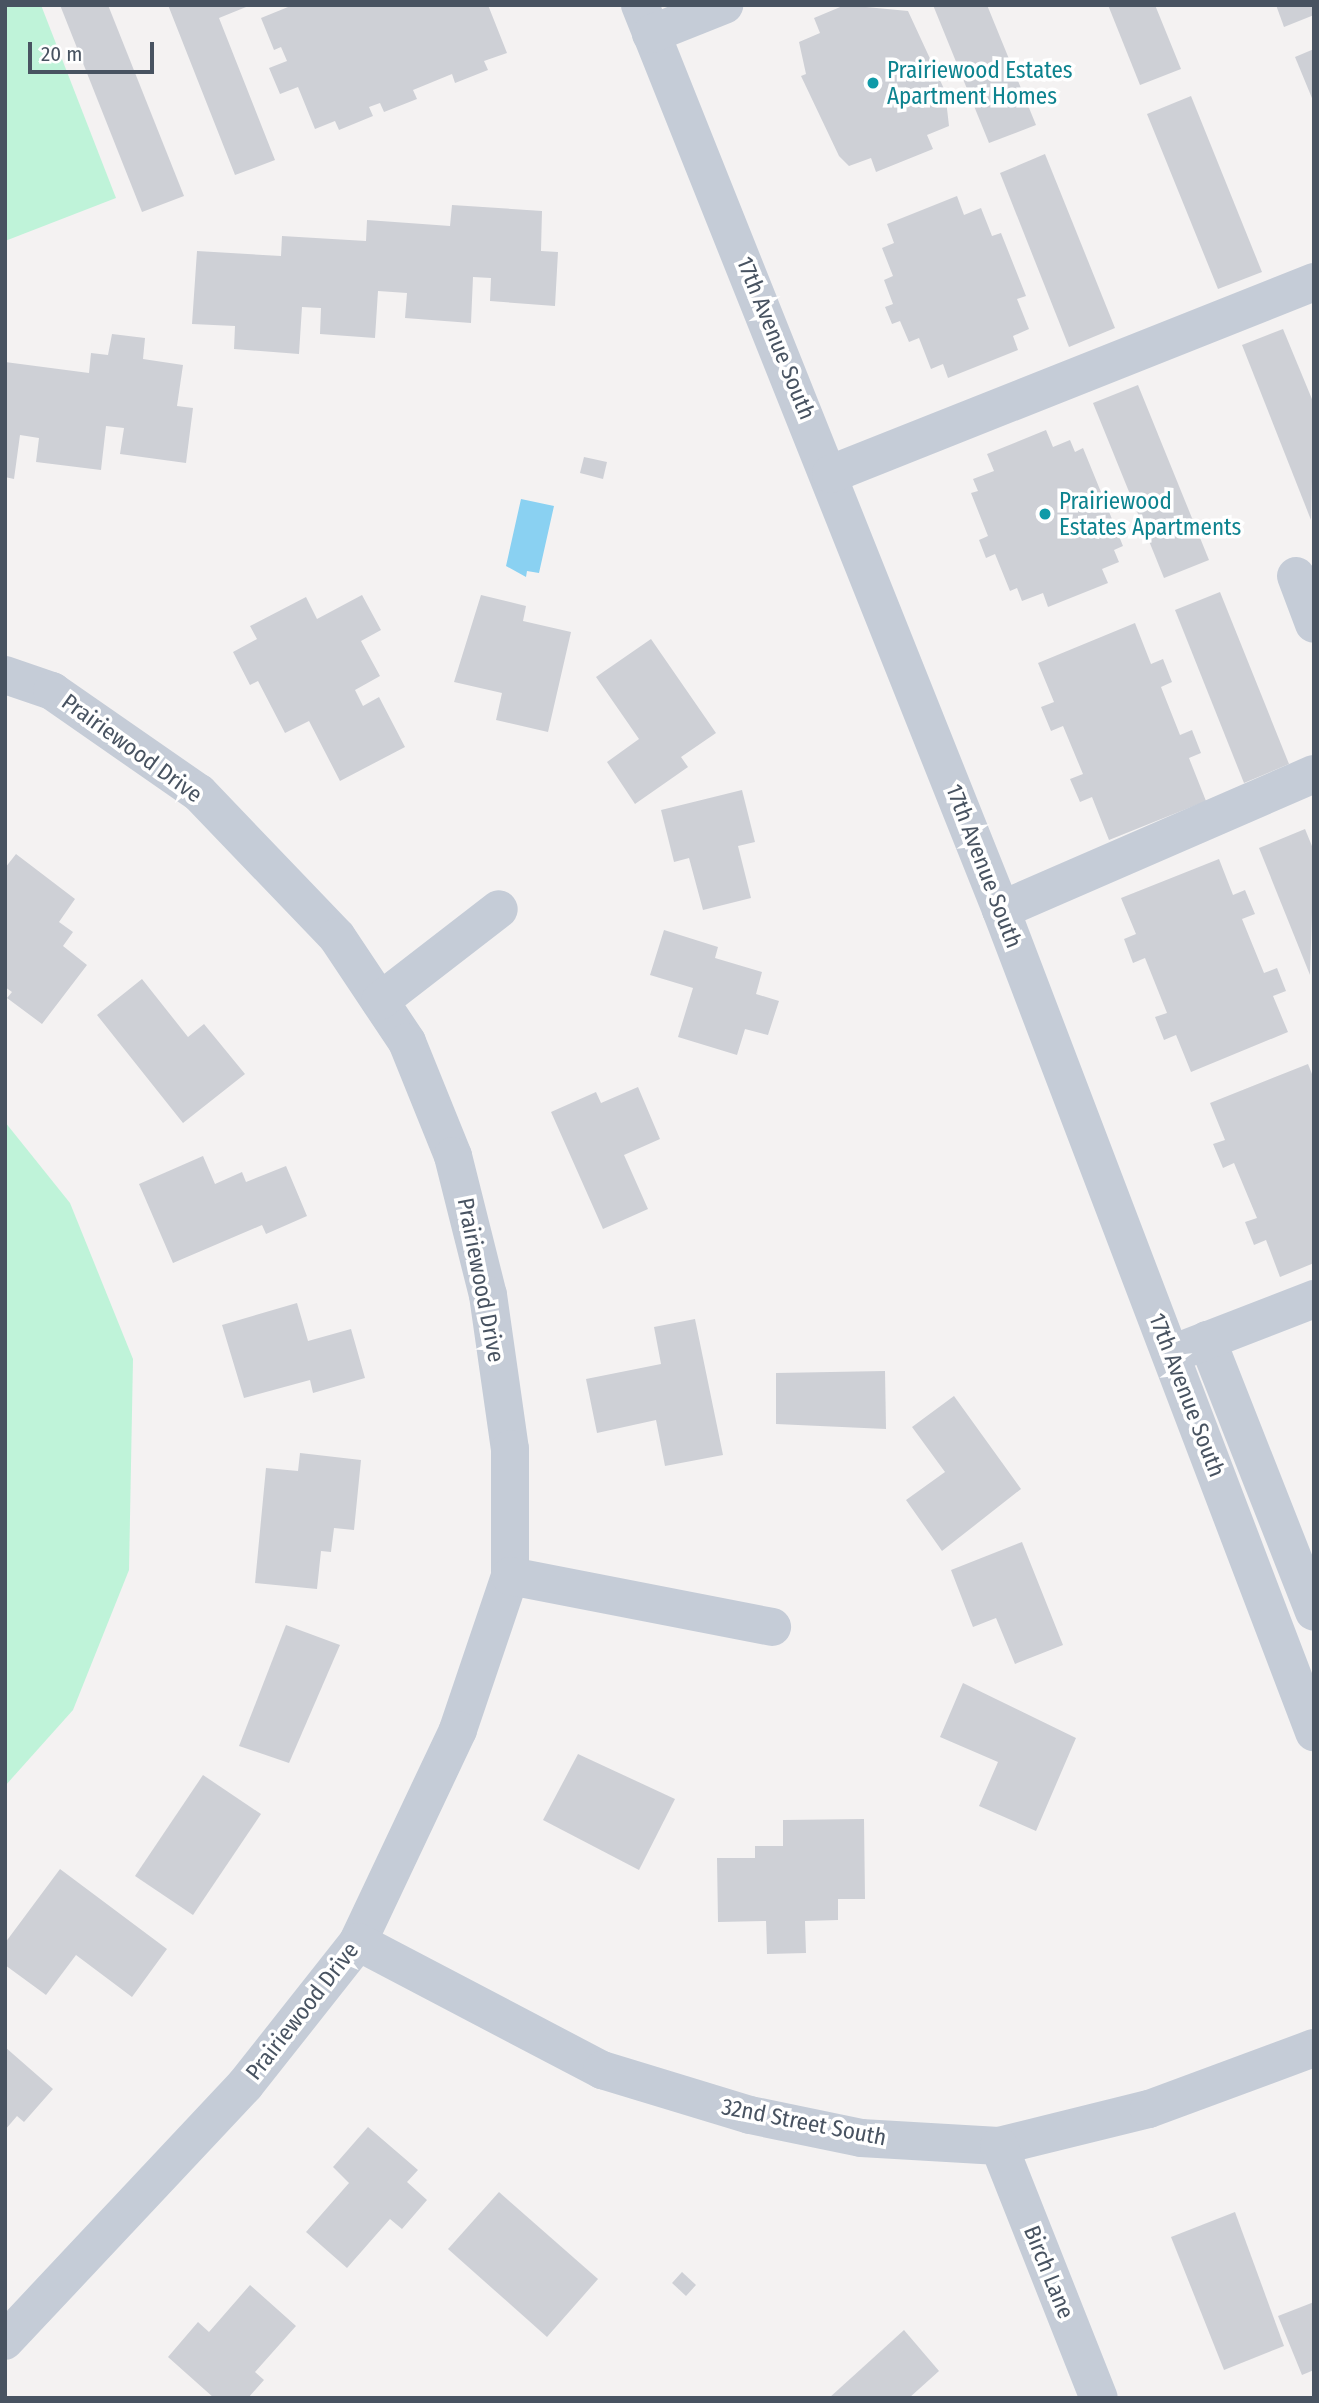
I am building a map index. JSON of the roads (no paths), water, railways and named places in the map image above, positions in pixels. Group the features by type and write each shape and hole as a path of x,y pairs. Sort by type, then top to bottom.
{"street":[{"path":"646,20 724,5"},
{"name":"17th Avenue South","path":"646,20 831,474 1172,1354 1314,1732"},
{"path":"831,474 1314,282"},
{"path":"1296,576 1314,624"},
{"name":"Prairiewood Drive","path":"5,675 52,691 199,793 338,937 380,1001 412,1055 476,1233 510,1449 510,1576 458,1730 358,1942 245,2085 5,2341"},
{"path":"1001,910 1314,774"},
{"path":"380,1001 499,909"},
{"path":"1172,1354 1314,1299"},
{"path":"1207,1340 1314,1612"},
{"path":"510,1576 772,1627"},
{"name":"32nd Street South","path":"358,1942 602,2070 750,2115 861,2138 999,2146 1149,2109 1314,2049"},
{"name":"Birch Lane","path":"999,2146 1098,2398"}],"water":[{"path":"521,499 554,506 539,573 527,571 526,577 506,566"}],"place":[{"name":"Prairiewood Estates Apartment Homes","path":"873,83"},
{"name":"Prairiewood Estates Apartments","path":"1045,514"}]}
